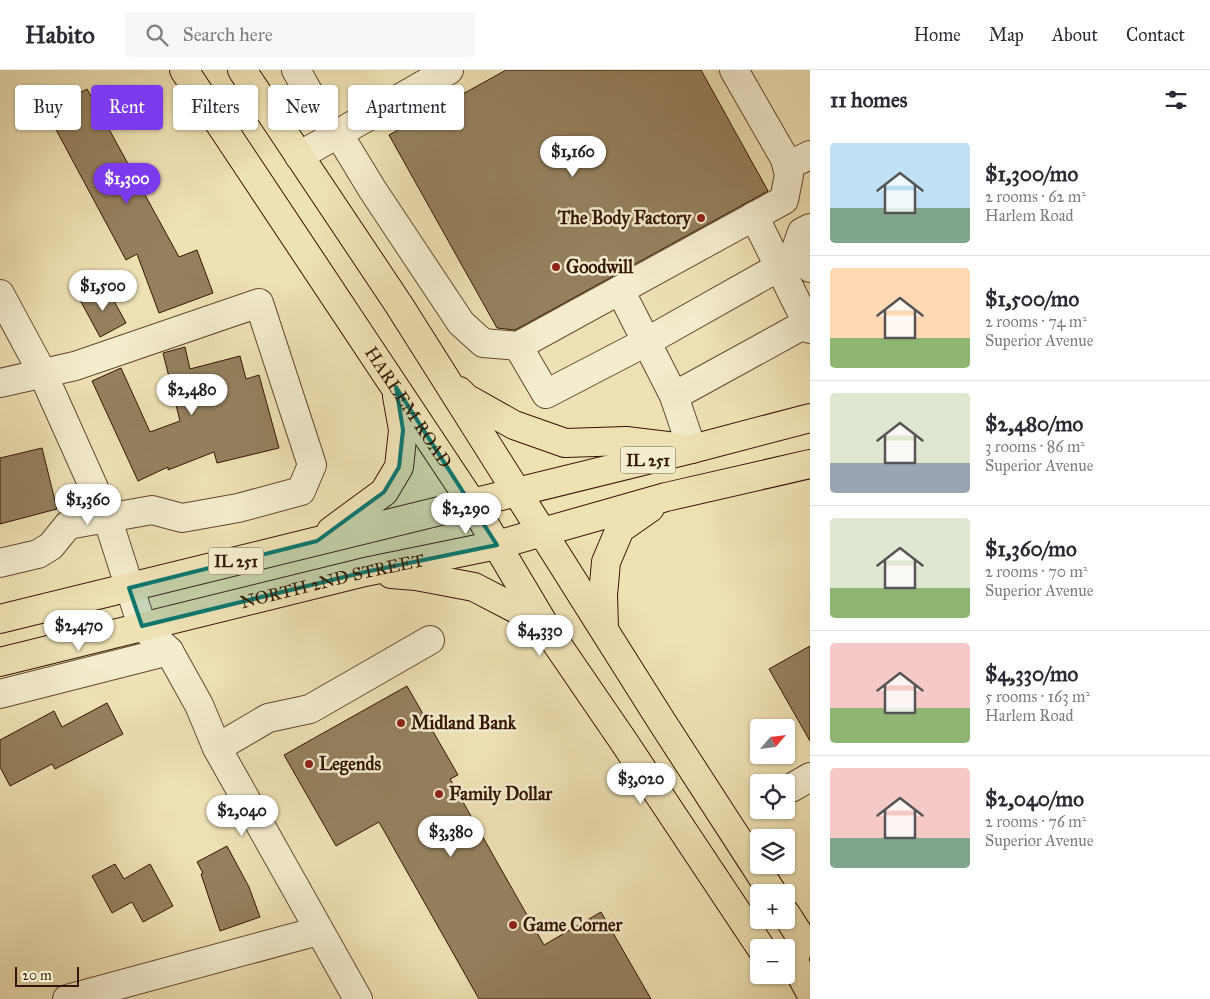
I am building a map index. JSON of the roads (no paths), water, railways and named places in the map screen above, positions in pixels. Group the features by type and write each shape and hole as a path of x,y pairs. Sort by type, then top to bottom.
{"main road":[{"name":"HARLEM ROAD","path":"184,70 472,503 548,631 755,939"},
{"path":"242,70 394,296 662,722 767,884"},
{"path":"449,383 466,398 514,425 566,442 626,441 692,449"},
{"path":"317,540 384,492 399,466 403,430 396,387"},
{"name":"IL 251","path":"0,619 692,449 810,418"},
{"name":"NORTH 2ND STREET","path":"0,662 364,572 497,545 666,497 810,464"},
{"path":"604,628 603,595 606,562 620,530 666,497"},
{"path":"364,572 416,576 474,587 524,613 548,631"},
{"path":"795,928 800,936 795,948"},
{"path":"795,969 810,992"}],"street":[{"path":"296,70 304,85"},
{"path":"299,156 449,70"},
{"path":"338,133 372,189 461,323 482,344 518,346 784,200 789,175 798,160 785,159 734,70"},
{"path":"674,396 808,326 754,216"},
{"path":"810,228 802,232 797,246 810,268"},
{"path":"518,346 546,394 646,342 779,267"},
{"path":"620,290 674,396 692,449"},
{"path":"0,294 42,372 107,517 142,626 169,651 199,705 218,748 318,931 358,999"},
{"path":"0,382 75,366 259,303 312,465 301,491 238,508 182,518 152,510 68,525 51,546 38,554 0,563"},
{"path":"218,748 268,718 310,709 430,640"},
{"path":"0,694 169,651"},
{"path":"67,999 318,931"}],"place":[{"name":"The Body Factory","path":"701,218"},
{"name":"Goodwill","path":"556,267"},
{"name":"Midland Bank","path":"401,723"},
{"name":"Legends","path":"309,764"},
{"name":"Family Dollar","path":"439,794"},
{"name":"Game Corner","path":"513,925"}]}
